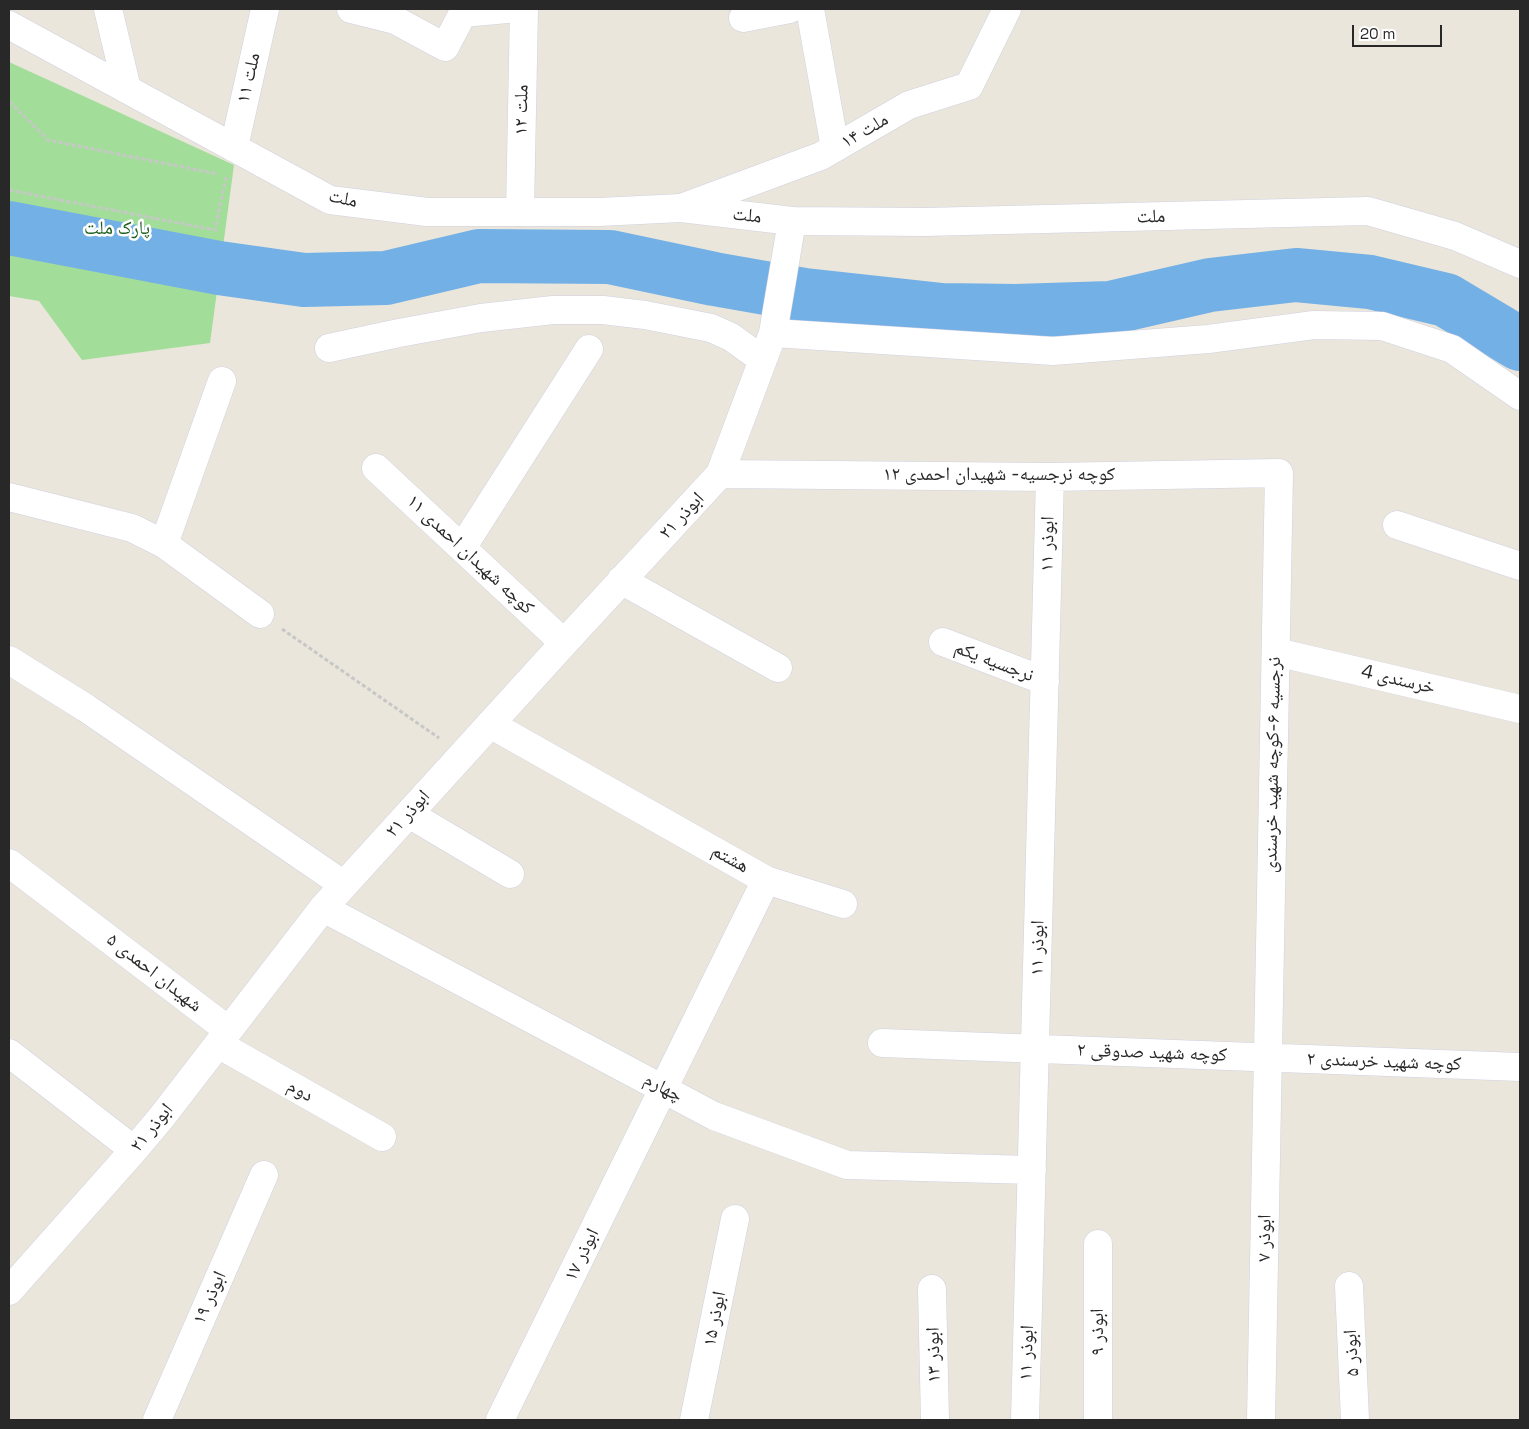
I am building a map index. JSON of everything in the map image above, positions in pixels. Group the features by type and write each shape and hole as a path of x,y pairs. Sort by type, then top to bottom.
{"street":[{"path":"108,9 127,90"},
{"name":"۱۱ ملت","path":"234,147 265,9"},
{"path":"351,9 397,14 445,47 463,13 507,9"},
{"name":"۱۲ ملت","path":"520,212 524,9"},
{"path":"742,18 790,9"},
{"path":"810,9 835,148"},
{"name":"۱۴ ملت","path":"680,208 821,156 909,105 969,86 1007,9"},
{"name":"ملت","path":"9,25 330,200 427,212 599,212 680,208 792,221 935,222 1368,211 1455,236 1520,264"},
{"name":"۲۱ ابوذر","path":"13,1277 134,1150 322,908 720,474 774,328 792,221"},
{"path":"329,348 399,332 481,318 553,310 603,310 645,315 711,328 731,337 763,360"},
{"path":"774,328 1054,351 1208,339 1314,324 1382,326 1452,349 1520,396"},
{"path":"462,548 589,349"},
{"path":"164,544 222,381"},
{"name":"کوچه شهیدان احمدی ۱۱","path":"376,468 564,642"},
{"name":"کوچه نرجسیه- شهیدان احمدی ۱۲","path":"720,474 1050,477 1278,474"},
{"name":"نرجسیه ۶-کوچه شهید خرسندی","path":"1268,1057 1278,474"},
{"name":"ابوذر ۱۱","path":"1025,1420 1050,477"},
{"path":"9,496 132,528 164,544 260,614"},
{"path":"1397,525 1520,566"},
{"path":"621,580 778,668"},
{"name":"نرجسیه یکم","path":"943,642 1045,681"},
{"name":"خرسندی 4","path":"1276,652 1520,709"},
{"path":"9,660 86,708 344,885"},
{"name":"هشتم","path":"490,724 766,880 664,1089"},
{"path":"409,814 510,874"},
{"name":"شهیدان احمدی ۵","path":"9,863 80,916 223,1037"},
{"path":"766,880 843,904"},
{"name":"چهارم","path":"322,908 714,1116 848,1165 1032,1170"},
{"name":"دوم","path":"223,1037 382,1137"},
{"name":"کوچه شهید صدوقی ۲","path":"882,1043 1268,1057"},
{"path":"9,1053 134,1150"},
{"name":"کوچه شهید خرسندی ۲","path":"1268,1057 1510,1067"},
{"name":"۷ ابوذر","path":"1261,1420 1268,1057"},
{"name":"۱۷ ابوذر","path":"500,1420 664,1089"},
{"name":"ابوذر ۱۹","path":"157,1420 264,1175"},
{"name":"۱۵ ابوذر","path":"694,1420 735,1218"},
{"name":"۹ ابوذر","path":"1098,1244 1098,1420"},
{"name":"۵ ابوذر","path":"1349,1286 1355,1420"},
{"name":"۱۳ ابوذر","path":"932,1289 935,1420"}],"path":[{"path":"9,103 48,140 226,176 215,230 9,190"},
{"path":"260,614 462,754"}],"green space":[{"name":"پارک ملت","path":"9,62 234,165 210,343 82,360 39,301 9,296"}],"waterway":[{"path":"9,228 219,268 304,280 386,278 479,256 610,257 714,279 805,295 942,310 1016,311 1110,308 1210,285 1296,275 1370,282 1446,300 1520,344"}]}
